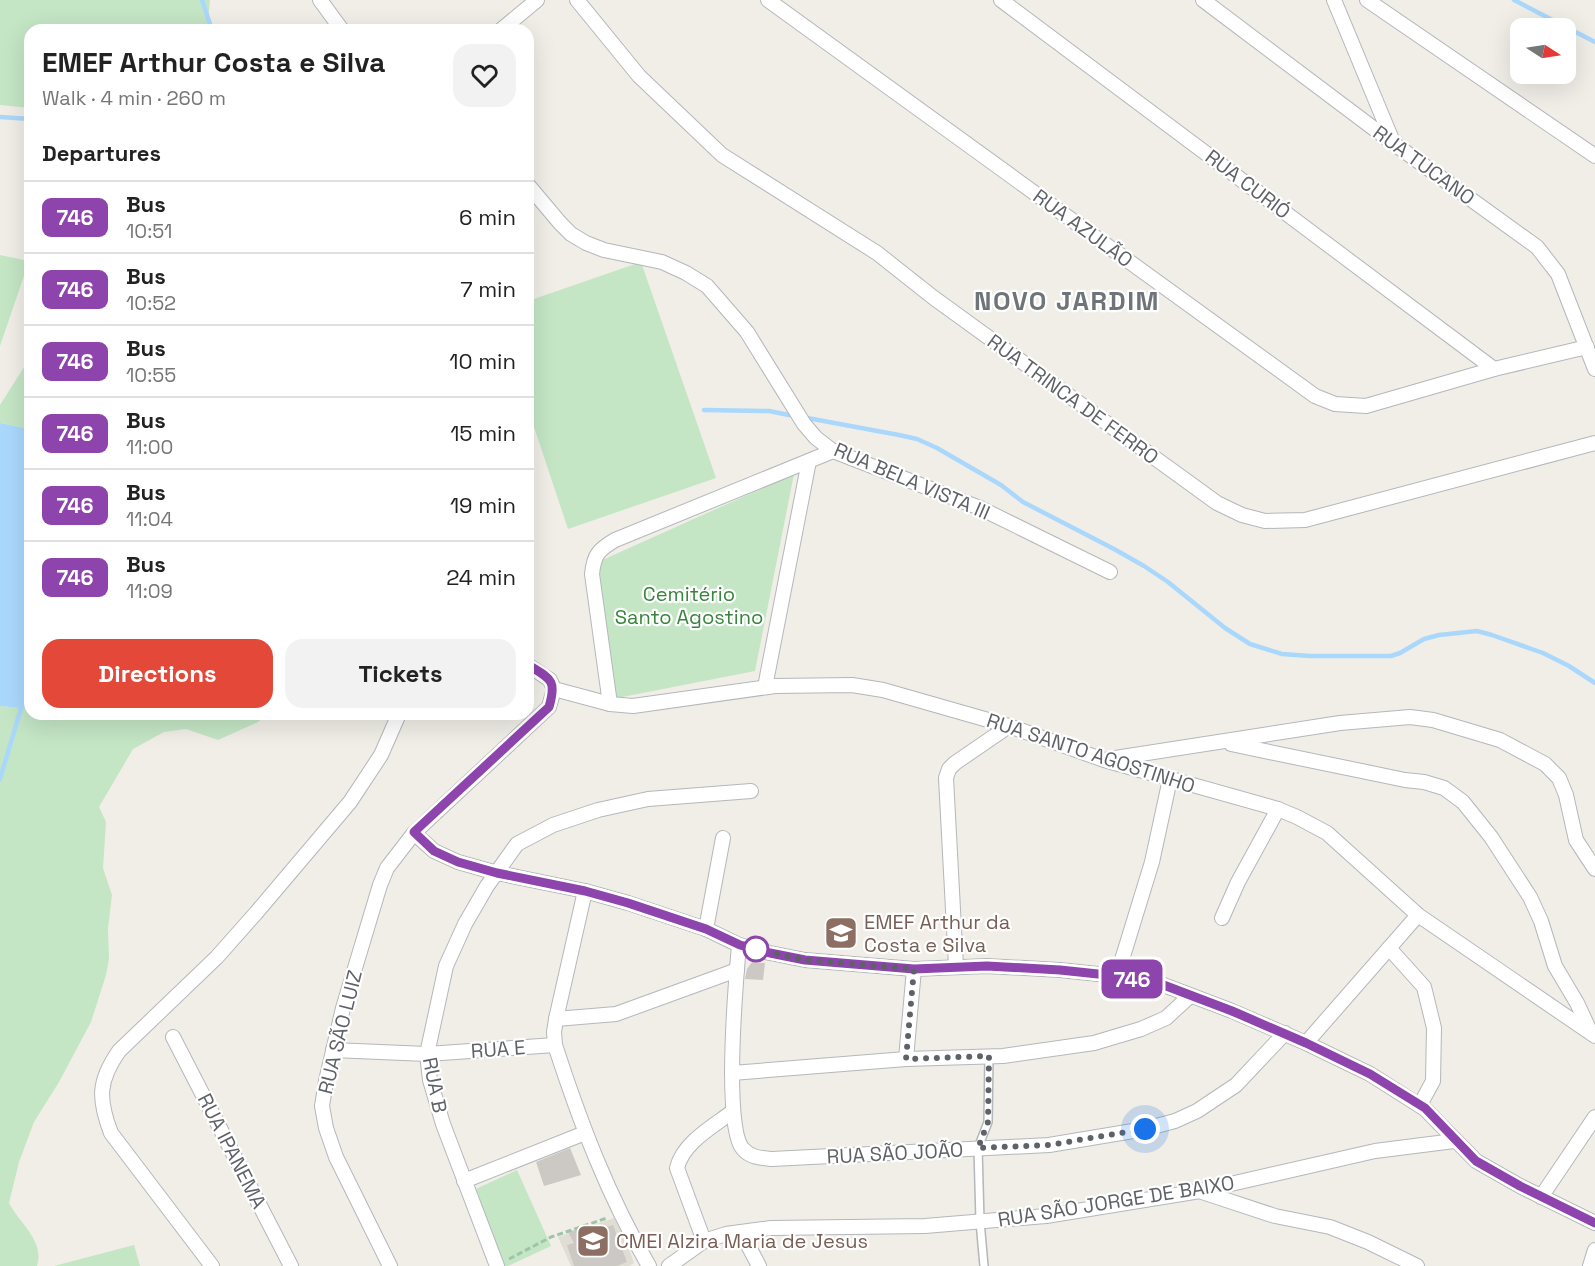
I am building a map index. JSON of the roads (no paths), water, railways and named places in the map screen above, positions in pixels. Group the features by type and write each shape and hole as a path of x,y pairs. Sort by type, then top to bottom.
{"street":[{"path":"320,0 338,24"},
{"path":"508,24 537,0"},
{"name":"RUA TRINCA DE FERRO","path":"577,0 639,76 722,155 877,254 943,305 1217,503 1242,515 1265,521 1305,520 1595,443"},
{"name":"RUA AZULÃO","path":"768,0 1316,396 1335,404 1366,406 1494,369 1587,347"},
{"name":"RUA CURIÓ","path":"1001,0 1494,369"},
{"name":"RUA TUCANO","path":"1203,0 1393,143 1537,247 1558,274 1595,369"},
{"path":"1334,0 1393,143"},
{"path":"1367,0 1595,156"},
{"name":"RUA BELA VISTA III","path":"534,192 571,234 586,243 604,250 662,262 707,286 747,332 804,424 816,438 833,451 980,508 1110,572"},
{"path":"610,704 592,574 594,559 603,547 615,540 833,451"},
{"path":"765,687 809,461"},
{"name":"RUA SANTO AGOSTINHO","path":"534,669 550,680 554,689 610,704 633,706 765,687 815,684 852,685 883,690 1009,726 1104,760 1278,809 1327,833 1418,915 1593,1034"},
{"name":"RUA SÃO LUIZ","path":"390,1266 336,1157 326,1128 322,1106 343,1008 387,868 414,832 549,707 554,689"},
{"path":"1104,760 1340,723 1410,717 1433,720 1500,740 1545,764 1559,778 1566,795 1576,840 1595,869"},
{"path":"212,1266 111,1133 103,1112 101,1092 107,1068 119,1051 225,948 350,802 381,755 396,720"},
{"path":"956,966 946,778 949,769 955,763 1009,726"},
{"path":"1223,742 1405,780 1425,782 1444,788 1463,802 1491,837 1530,897 1541,921 1555,966 1593,1034"},
{"path":"1117,976 1152,862 1170,779"},
{"name":"RUA B","path":"497,1266 443,1124 430,1080 427,1054 446,966 465,924 487,885 517,844 553,825 598,810 648,799 751,791"},
{"path":"1222,918 1238,882 1278,809"},
{"path":"414,832 434,851 458,862 497,873 585,891 706,929 740,945 805,960 914,969 956,966 1050,969 1117,976 1161,984 1232,1011 1370,1074 1420,1105 1476,1161 1541,1197 1595,1223"},
{"path":"706,929 723,838"},
{"path":"585,891 556,1019 555,1045 585,1133 607,1187 649,1266"},
{"path":"1306,1043 1418,915"},
{"path":"669,1266 704,1241 677,1168 687,1147 732,1112 732,1073 740,945"},
{"path":"1389,948 1424,987 1434,1028 1433,1081 1420,1105"},
{"path":"906,1059 914,969"},
{"path":"556,1019 616,1014 737,970"},
{"path":"732,1073 906,1059 989,1056 1094,1043 1142,1029 1166,1018 1190,996"},
{"name":"RUA SÃO JOÃO","path":"732,1112 738,1141 742,1148 759,1158 1049,1145 1145,1129 1175,1121 1197,1111 1236,1085 1285,1034"},
{"name":"RUA IPANEMA","path":"173,1037 291,1266"},
{"name":"RUA E","path":"333,1050 427,1054 555,1045"},
{"path":"1541,1197 1595,1118"},
{"path":"464,1181 585,1133"},
{"name":"RUA SÃO JORGE DE BAIXO","path":"704,1241 771,1228 925,1226 1046,1216 1200,1191 1375,1151 1454,1141"},
{"path":"1200,1191 1275,1216 1330,1227 1418,1266"},
{"path":"741,1232 759,1266"},
{"path":"1590,1266 1595,1250"}],"lane":[{"path":"984,1266 978,1148 988,1122 989,1056"}],"water":[{"path":"0,423 24,428 24,708 0,706"}],"waterway":[{"path":"202,0 210,24"},
{"path":"1514,0 1595,42"},
{"path":"0,117 24,119"},
{"path":"704,410 769,411 794,416"},
{"path":"802,417 917,439 937,448 1001,485 1023,502 1144,566 1168,582 1225,628 1250,644 1282,654 1391,656 1424,639 1477,631 1543,653 1595,683"},
{"path":"0,779 22,705"}],"place":[{"name":"EMEF Arthur da Costa e Silva","path":"841,933"},
{"name":"CMEI Alzira Maria de Jesus","path":"593,1241"}],"district":[{"name":"NOVO JARDIM","path":"1067,301"}],"park label":[{"name":"Cemitério Santo Agostino","path":"689,606"}]}
